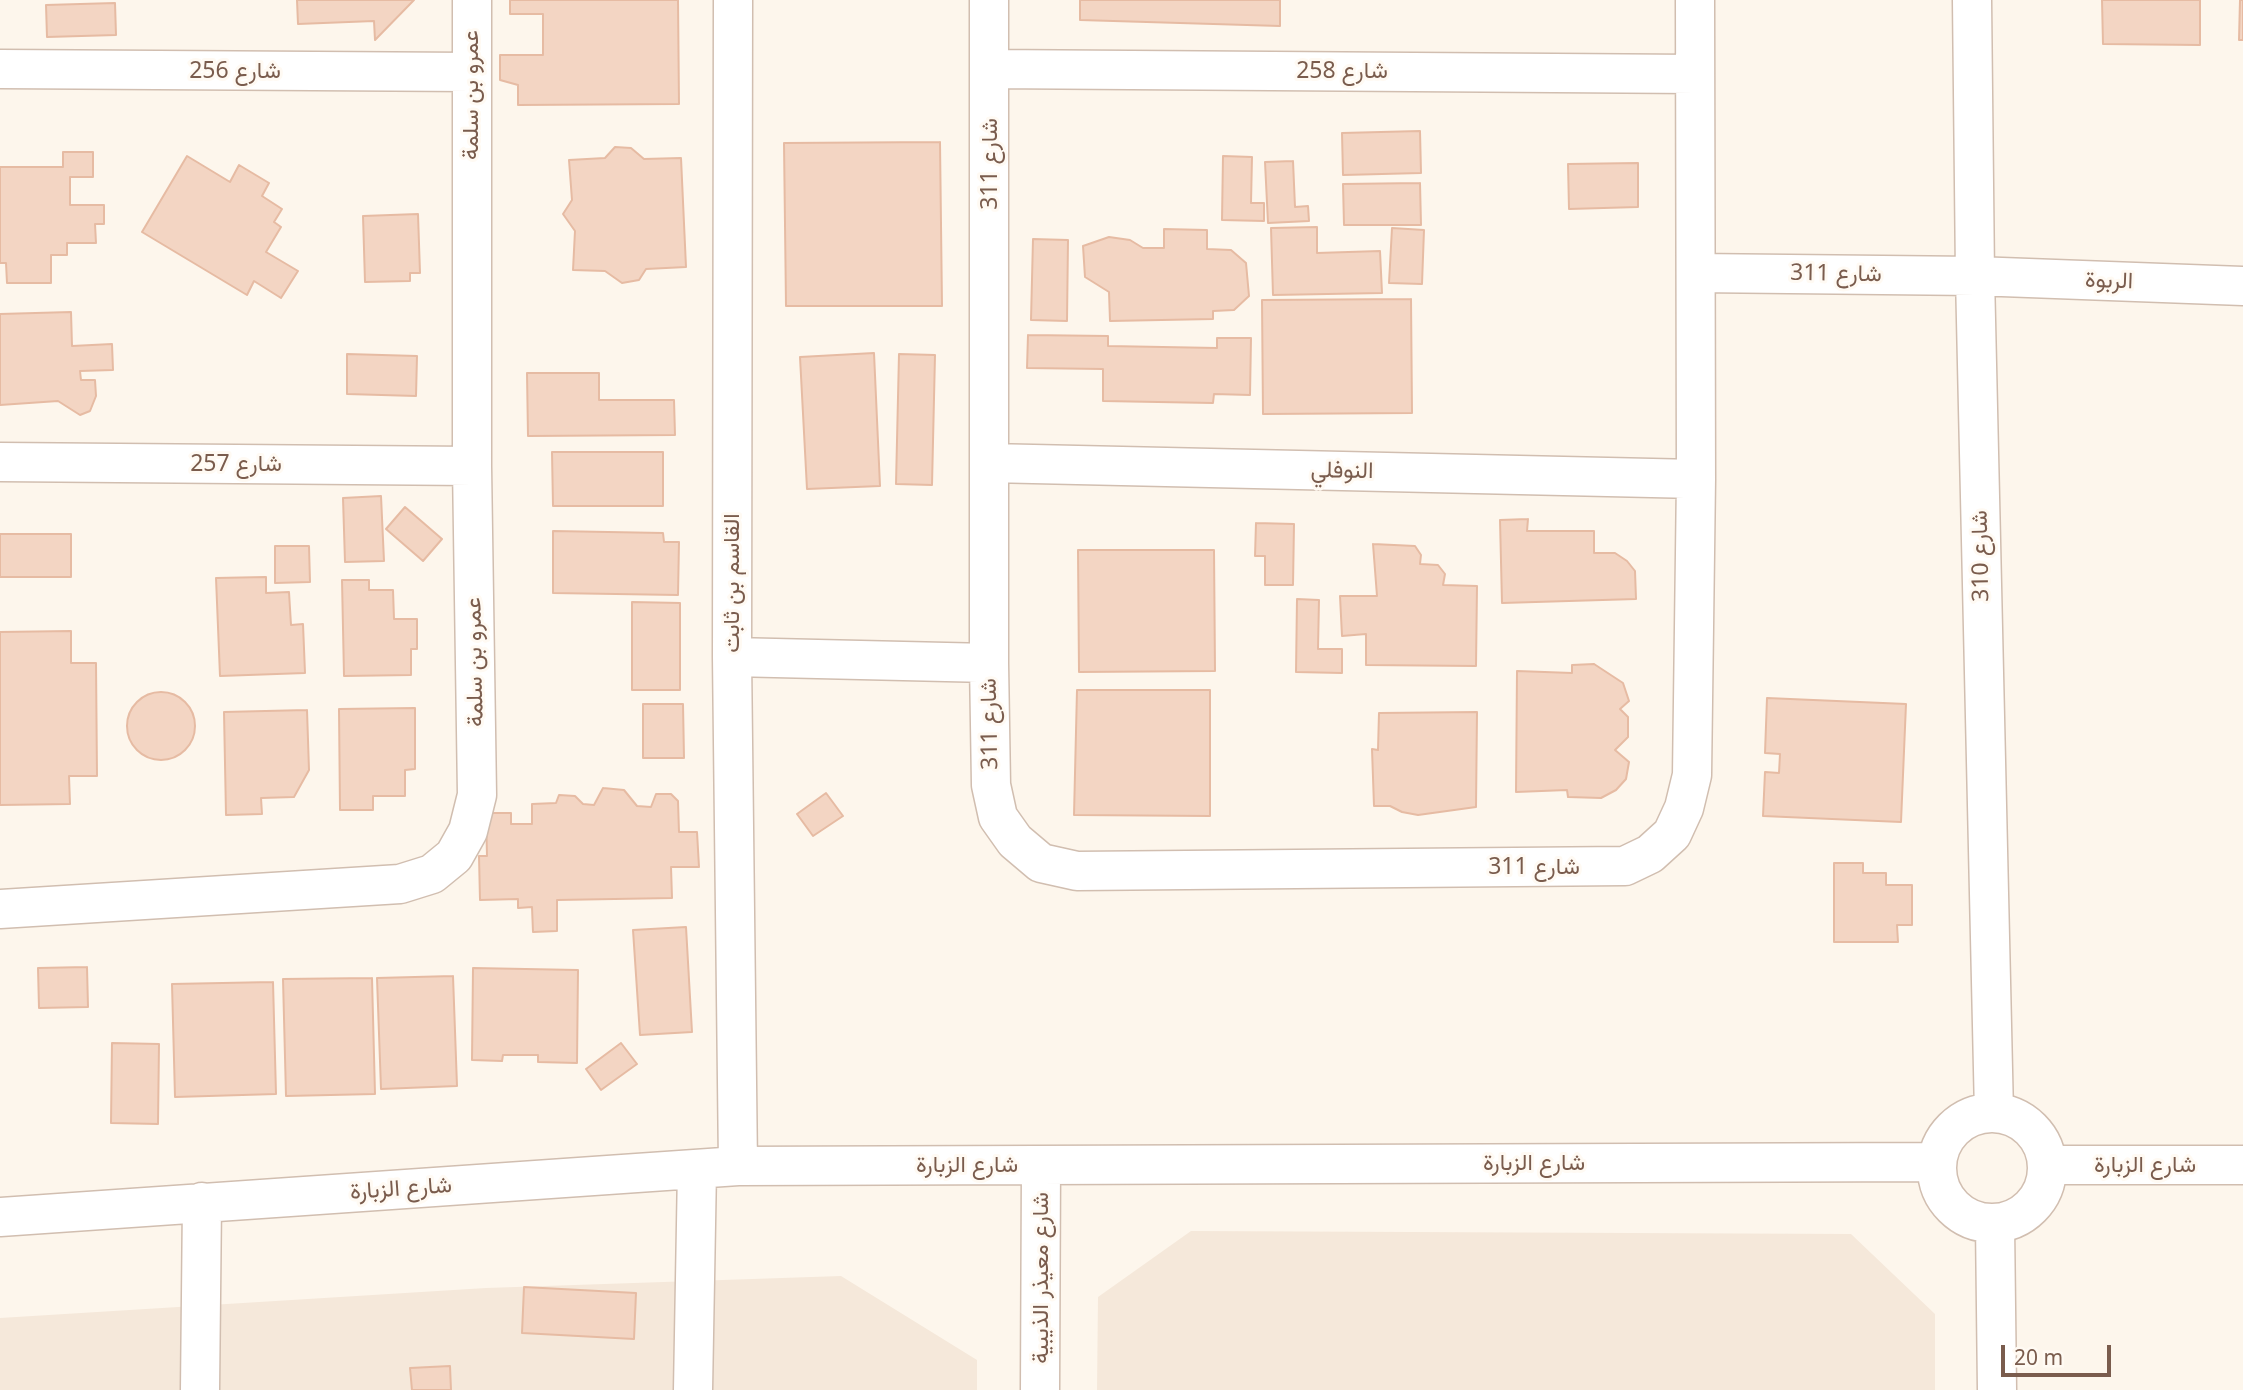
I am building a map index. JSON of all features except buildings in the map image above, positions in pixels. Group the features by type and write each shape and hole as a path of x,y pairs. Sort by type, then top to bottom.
{"street":[{"name":"عمرو بن سلمة","path":"0,909 400,884 432,874 454,856 468,831 477,795 472,466 472,0"},
{"name":"القاسم بن ثابت","path":"733,0 732,657 738,1166"},
{"name":"شارع 311","path":"989,0 991,785 998,817 1015,841 1041,863 1077,871 1625,866 1650,854 1672,834 1684,807 1692,775 1696,479 1695,0"},
{"name":"شارع 310","path":"1972,0 1975,276 1994,1113"},
{"name":"شارع 256","path":"0,69 471,72"},
{"name":"شارع 258","path":"990,69 1695,74"},
{"name":"شارع 311","path":"1696,273 1975,276"},
{"name":"الربوة","path":"1975,276 2243,286"},
{"name":"شارع 257","path":"0,462 472,466"},
{"name":"النوفلي","path":"989,463 1696,479"},
{"name":"شارع 311","path":"732,657 989,663"},
{"path":"1994,1113 2012,1117 2027,1125 2041,1143 2048,1165 2045,1186 2034,1205 2016,1219 1995,1224 1976,1222 1959,1213 1946,1199 1938,1181 1937,1162 1943,1141 1957,1125 1976,1115 1994,1113"},
{"name":"شارع الزبارة","path":"0,1217 738,1166 1937,1162"},
{"name":"شارع معيذر الذيبية","path":"1040,1390 1041,1165"},
{"name":"شارع الزبارة","path":"2048,1165 2243,1165"},
{"path":"693,1390 697,1169"},
{"path":"201,1390 202,1202"},
{"path":"1995,1224 1997,1390"}],"shaded area":[{"path":"1191,1231 1851,1234 1935,1314 1935,1390 1097,1390 1098,1297"},
{"path":"841,1276 977,1360 977,1390 0,1390 0,1318 486,1288"}]}
